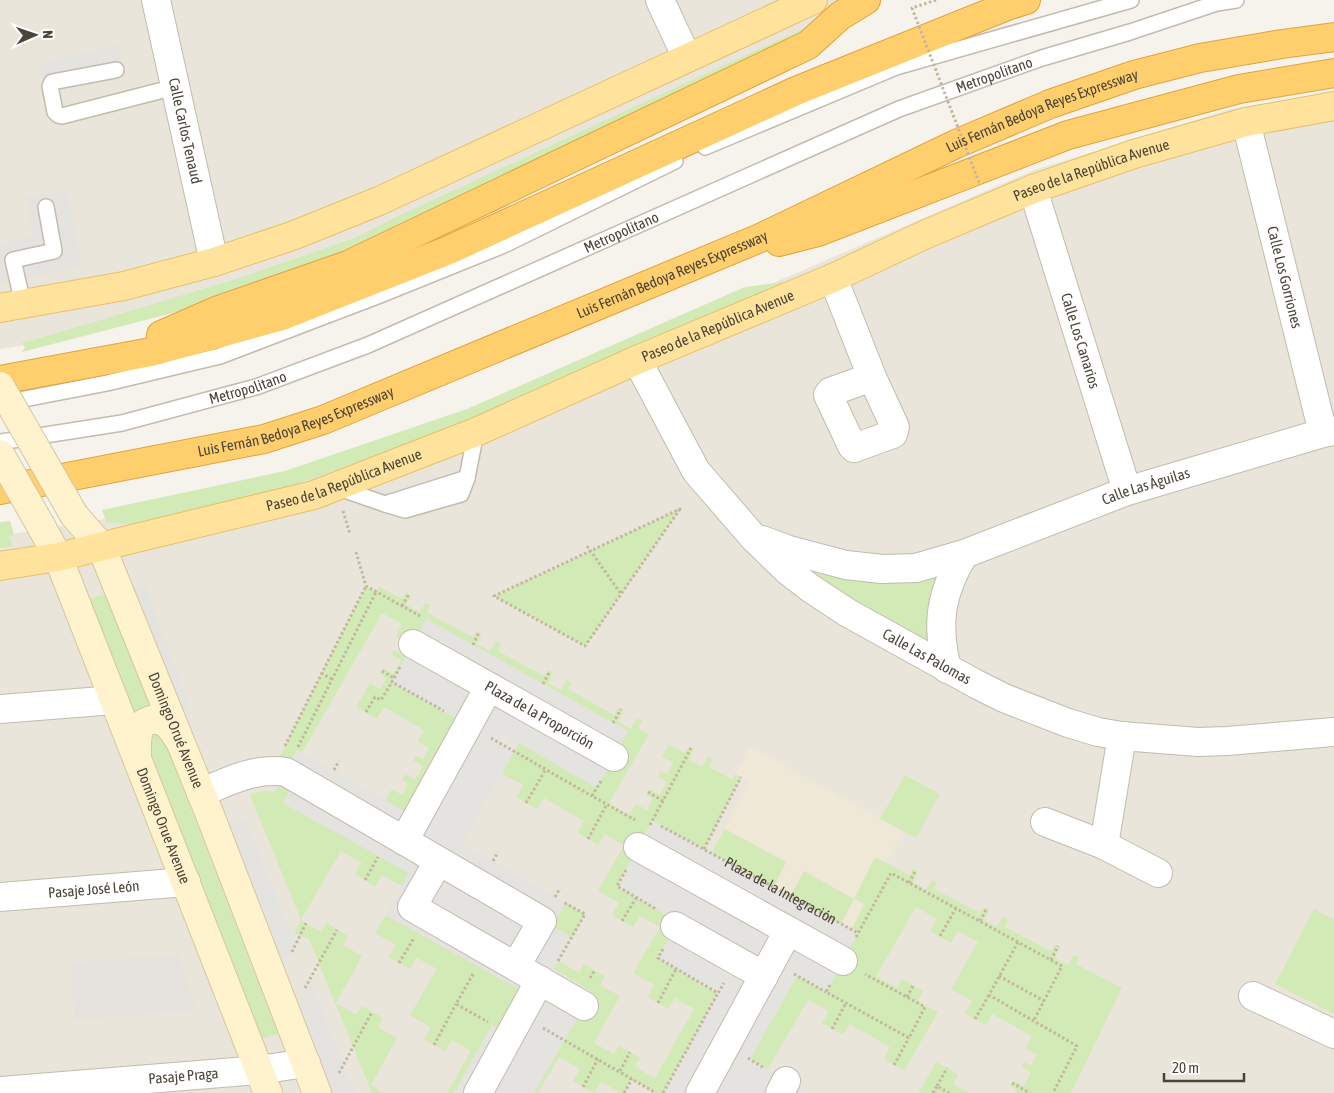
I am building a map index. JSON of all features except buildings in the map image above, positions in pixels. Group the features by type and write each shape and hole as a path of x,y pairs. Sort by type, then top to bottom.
{"highway":[{"path":"98,362 216,311 348,265 808,45 840,16 866,0"},
{"path":"0,380 151,352 282,316 449,250 796,91 1026,0"},
{"name":"Luis Fernán Bedoya Reyes Expressway","path":"0,490 264,439 323,420 760,238 956,144 1060,101 1134,75 1200,58 1282,44 1334,38"},
{"path":"696,265 818,232 1068,135 1239,89 1334,74"}],"main road":[{"path":"12,306 124,286 214,262 292,236 379,201 812,0"},
{"name":"Paseo de la República Avenue","path":"58,557 314,495 476,432 637,360 833,278 922,236 1033,189 1134,154 1246,122 1334,106"},
{"name":"Domingo Orué Avenue","path":"0,386 74,515 101,546 201,793 306,1063 327,1085"},
{"path":"0,454 58,557 0,566"},
{"name":"Domingo Orue Avenue","path":"58,557 263,1081"},
{"path":"137,756 137,736 140,726 147,721 155,719 165,722 171,728 182,746"}],"street":[{"name":"Calle Carlos Tenaud","path":"156,0 214,262"},
{"path":"660,0 687,58"},
{"name":"Calle Los Gorriones","path":"1246,122 1329,432"},
{"name":"Calle Los Canarios","path":"1033,189 1127,491"},
{"path":"833,278 872,377"},
{"name":"Calle Las Palomas","path":"637,360 696,471 754,538 810,588 848,613 947,669 1004,698 1052,717 1098,732 1122,736 1198,742 1334,732"},
{"name":"Calle Las Águilas","path":"754,538 816,557 862,568 916,568 964,554 1127,491 1329,432"},
{"path":"947,669 941,638 943,609 950,581 964,554"},
{"name":"Plaza de la Proporción","path":"413,644 614,757"},
{"path":"395,851 489,687"},
{"path":"0,709 114,700"},
{"path":"1104,845 1122,736"},
{"path":"201,793 249,774 279,771 395,851 438,862 542,921 516,966"},
{"path":"1045,822 1104,845 1158,873"},
{"name":"Plaza de la Integración","path":"639,835 788,931 843,961"},
{"path":"438,862 412,907 584,1006"},
{"name":"Pasaje José León","path":"0,897 186,882"},
{"path":"675,926 768,969"},
{"name":"Plaza de la Integración","path":"700,1093 788,931"},
{"path":"478,1093 540,980"},
{"path":"1253,996 1334,1034"},
{"name":"Pasaje Praga","path":"0,1092 263,1081 306,1063"}],"lane":[{"path":"0,404 107,383 220,356 380,295 504,244 694,152 896,67 1131,0"},
{"name":"Metropolitano","path":"0,442 122,423 256,387 368,345 899,109 1042,58 1130,32 1217,3 1236,0"},
{"path":"116,70 52,82 50,86 55,112 58,116 62,116 175,87"},
{"path":"12,306 6,261 54,251 46,207"},
{"path":"335,486 385,504 467,478 476,432"}],"path":[{"path":"936,0 912,8 980,185"},
{"path":"680,509 621,594 585,646 494,596 680,509"},
{"path":"587,546 621,594"},
{"path":"279,771 332,679 376,592 366,586 356,552"},
{"path":"279,771 321,673 366,586"},
{"path":"402,606 409,594"},
{"path":"473,645 480,632"},
{"path":"366,712 375,697 381,700 393,680 382,671"},
{"name":"Plaza de la Proporción","path":"543,684 550,671"},
{"path":"321,673 332,679"},
{"name":"Plaza de la Proporción","path":"613,723 621,709"},
{"path":"614,757 592,796 607,804 639,835"},
{"path":"333,771 339,761"},
{"path":"526,803 546,769"},
{"path":"704,849 741,777"},
{"path":"648,792 663,801"},
{"path":"588,839 607,804"},
{"name":"Plaza de la Integración","path":"652,821 858,933 891,873 909,883"},
{"path":"370,852 379,856 395,851"},
{"path":"493,861 498,852"},
{"path":"365,880 379,856"},
{"path":"916,871 909,883 1062,966 1034,1020"},
{"path":"555,897 560,888"},
{"path":"622,921 636,898"},
{"path":"940,936 956,908"},
{"path":"980,921 987,908"},
{"path":"288,1018 337,930"},
{"path":"399,963 417,932"},
{"path":"975,1019 1018,942"},
{"path":"1050,960 1058,946"},
{"path":"434,1045 487,949"},
{"path":"826,992 843,961 925,1008 894,1065"},
{"path":"658,1003 676,969"},
{"path":"768,969 826,992 908,1038"},
{"path":"999,976 1044,1001"},
{"path":"907,997 913,986"},
{"path":"663,1093 718,992"},
{"path":"989,995 1077,1046 1052,1093"},
{"path":"832,1029 846,1003"},
{"path":"456,1004 515,1025 598,1060 656,1093"},
{"path":"327,1085 372,1012"},
{"path":"620,1071 630,1052"},
{"path":"583,1087 598,1060"},
{"path":"933,1093 947,1068"},
{"path":"624,1093 632,1079"},
{"path":"1012,1083 1030,1093"},
{"path":"937,1086 949,1093"}],"shaded area":[{"path":"0,0 848,0 803,35 370,237 39,343 0,349"},
{"path":"118,45 125,76 45,95 38,64"},
{"path":"1334,92 1334,1093 0,1093 0,536 135,514 283,481 566,373 1034,170 1231,109"},
{"path":"66,190 82,266 0,283 0,244 33,237 26,198"},
{"path":"145,584 189,707 169,714 120,593"},
{"path":"426,619 628,731 597,788 519,743 517,746 509,742 511,739 504,735 500,743 514,751 462,843 566,903 552,926 572,938 554,969 592,992 534,1093 454,1093 492,1025 502,1031 524,992 386,915 409,873 283,803 289,791 279,785 297,749 406,813 459,720 392,682"},
{"path":"750,747 903,831 852,929 711,853 749,783 735,774"},
{"path":"245,817 296,944 275,985 217,834"},
{"path":"652,821 858,933 826,992 797,976 750,1059 808,1093 663,1093 718,993 658,958 678,922 617,886"},
{"path":"178,955 196,1010 75,1020 70,963"},
{"path":"310,979 355,1093 317,1093 288,1018"}],"green space":[{"path":"822,20 803,41 368,244 215,302 22,352 25,347 22,343 242,277 357,237 396,217"},
{"path":"797,280 474,421 288,487 137,525 106,522 102,510 285,471 467,409 745,287"},
{"path":"680,509 585,646 494,596"},
{"path":"10,521 14,534 9,537 13,546 0,548 0,522"},
{"path":"789,550 816,557 964,554 943,652 848,613"},
{"path":"366,586 376,592 379,586 402,599 406,592 411,595 406,605 420,612 425,603 430,605 427,613 473,637 477,631 482,634 477,644 490,651 496,641 501,644 498,651 544,676 548,670 553,672 548,683 561,690 567,680 572,683 568,689 614,715 618,708 623,711 618,721 631,729 637,718 642,721 638,728 649,734 609,803 629,815 636,804 647,810 653,798 647,795 650,789 660,795 667,782 658,776 661,771 667,774 673,763 662,757 669,745 685,753 689,747 694,749 689,760 702,767 708,757 713,760 709,767 732,779 735,774 741,777 704,849 652,821 617,886 678,922 658,959 718,993 663,1093 656,1093 632,1079 624,1093 620,1093 601,1082 594,1093 573,1081 580,1069 559,1057 538,1093 534,1093 592,992 554,969 559,961 579,973 584,964 605,976 600,985 620,996 594,1043 614,1054 619,1046 640,1058 635,1067 655,1078 694,1009 675,998 668,1009 648,997 654,985 633,973 660,927 640,916 633,927 612,915 619,903 598,891 624,845 605,834 598,845 578,833 584,821 544,798 537,809 516,797 523,785 502,774 518,743 614,757 628,731 426,619 392,682 459,720 407,813 385,801 392,789 402,795 408,784 402,780 405,774 415,780 423,766 413,761 416,756 423,759 429,748 418,742 424,730 384,707 377,719 356,707 370,683 380,689 387,678 380,674 383,668 393,674 401,660 391,655 394,650 401,654 407,642 396,636 402,624 382,613 302,753 286,772 273,770"},
{"path":"107,593 152,708 143,708 135,717 90,599"},
{"path":"154,733 163,737 278,1034 259,1039 146,744 150,735"},
{"path":"905,775 940,794 916,838 880,819"},
{"path":"279,785 289,791 283,803 410,873 402,886 382,875 375,887 355,874 362,863 341,851 301,920 250,795 264,791 274,792"},
{"path":"725,829 786,862 774,887 711,853"},
{"path":"875,857 909,875 913,869 918,872 913,882 926,890 932,880 937,882 934,889 980,913 984,907 989,910 984,920 997,927 1003,917 1008,920 1005,927 1051,951 1055,945 1060,947 1055,958 1069,965 1074,955 1079,957 1076,964 1122,988 1071,1093 1015,1093 1017,1090 1010,1086 1014,1081 1024,1086 1031,1073 1022,1067 1024,1062 1031,1066 1037,1055 1026,1048 1032,1036 992,1014 986,1025 965,1014 972,1001 951,989 978,942 958,931 951,943 930,931 937,919 916,907 876,976 897,988 902,979 923,991 918,1001 938,1012 904,1071 884,1059 890,1047 850,1024 843,1035 822,1023 829,1011 808,1000 767,1070 750,1059 797,975 826,992 858,933 852,929 864,904 854,899"},
{"path":"804,871 854,899 841,924 790,896"},
{"path":"566,903 585,914 572,938 552,926"},
{"path":"1314,909 1334,920 1334,1014 1275,984"},
{"path":"386,915 524,992 503,1031 492,1025 454,1093 447,1093 471,1051 452,1040 445,1051 424,1039 431,1028 410,1015 437,969 417,958 410,969 389,957 396,945 375,933"},
{"path":"301,920 321,932 327,923 348,936 343,945 362,956 336,1003 356,1015 362,1006 383,1018 378,1027 397,1038 371,1085 384,1093 372,1093 309,939 294,934"},
{"path":"936,1062 958,1074 953,1084 969,1093 919,1093"}]}
